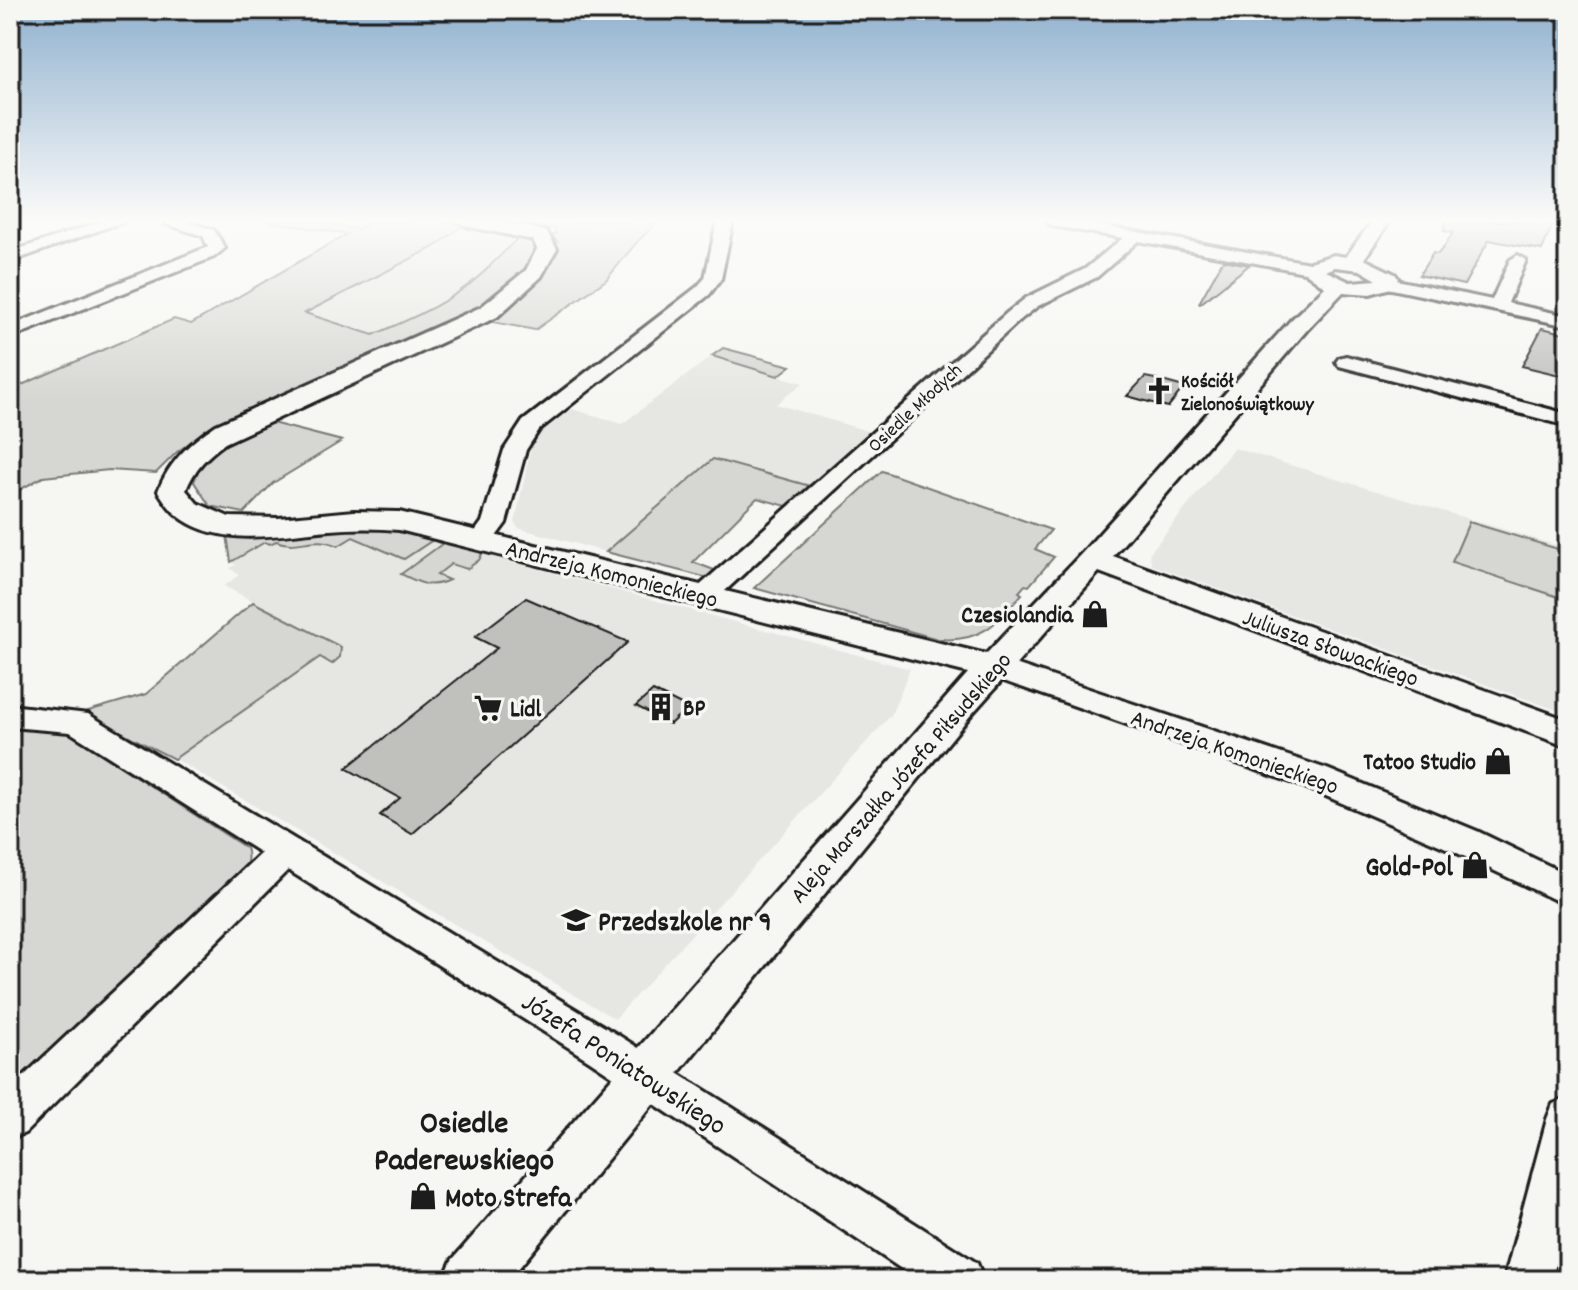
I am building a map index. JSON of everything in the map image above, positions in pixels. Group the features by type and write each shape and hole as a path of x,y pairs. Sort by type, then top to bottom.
{"street":[{"path":"10,332 139,281"},
{"name":"Andrzeja Komonieckiego","path":"525,281 489,312 225,431 192,454 178,473 172,491 188,511 227,525 266,528 348,520 399,521 994,667 1316,778 1478,846 1568,891"},
{"path":"480,541 494,523 521,438 531,426 703,291 711,281"},
{"name":"Osiedle Młodych","path":"705,595 1014,316 1032,302 1074,281"},
{"name":"Aleja Marszałka Józefa Piłsudskiego","path":"472,1280 994,667 1094,559 1338,281"},
{"path":"1361,281 1374,288 1387,283 1568,321"},
{"path":"1498,306 1509,281"},
{"path":"1346,362 1568,420"},
{"name":"Juliusza Słowackiego","path":"1094,559 1568,734"},
{"name":"Józefa Poniatowskiego","path":"10,716 77,722 645,1074 960,1280"},
{"path":"10,1118 285,852"},
{"path":"1528,1280 1568,1119"}],"shaded area":[{"path":"265,281 367,281 305,313 373,335 422,313 472,281 604,281 535,330 467,317 216,426 178,451 156,473 109,470 43,477 10,495 10,390 174,319 191,324"},
{"path":"367,281 473,281 416,317 374,335 304,313"},
{"path":"723,348 791,366 778,376 712,356"},
{"path":"712,356 803,383 776,404 874,433 817,488 713,459 606,552 518,528 515,523 531,447 539,434 569,408 622,424"},
{"path":"268,422 342,441 273,483 244,513 210,506 194,482 198,470 223,444"},
{"path":"1234,448 1568,549 1568,714 1152,565 1149,554"},
{"path":"713,459 817,488 794,508 757,498 693,562 722,573 712,579 606,552"},
{"path":"882,471 1051,530 1035,549 1054,557 1029,586 1025,585 1019,592 1022,594 1004,614 986,629 966,638 938,639 754,588"},
{"path":"1469,522 1568,552 1568,600 1452,562"},
{"path":"390,526 476,549 482,554 467,569 451,564 437,575 449,580 430,584 401,574 442,544 433,540 404,559 353,537 338,546 321,541 291,544 265,542 231,562 227,535"},
{"path":"353,537 404,559 433,539 443,544 402,574 448,579 436,576 451,564 479,560 482,554 910,669 891,715 615,1019 175,759 320,657 341,647 224,586 239,575 230,568 236,565 231,562 265,542 276,541 289,546 312,539 334,544"},
{"path":"253,602 341,647 340,657 332,664 320,657 174,759 95,719 88,711 146,694"},
{"path":"10,725 63,729 246,848 248,856 244,871 234,883 10,1088"}],"building":[{"path":"1211,281 1229,281 1200,304"},
{"path":"1542,328 1568,334 1568,377 1522,366"},
{"name":"Kościół Zielonoświątkowy","path":"1145,377 1184,387 1168,407 1127,396"},
{"name":"Lidl","path":"526,598 628,642 412,834 380,815 400,798 346,768 497,648 475,637"},
{"name":"BP","path":"653,691 687,708 670,724 636,706"}],"place":[{"name":"Kościół Zielonoświątkowy","path":"1159,391"},
{"name":"Czesiolandia","path":"1095,614"},
{"name":"BP","path":"661,707"},
{"name":"Lidl","path":"488,708"},
{"name":"Tatoo Studio","path":"1498,761"},
{"name":"Gold-Pol","path":"1475,865"},
{"name":"Przedszkole nr 9","path":"576,920"},
{"name":"Moto Strefa","path":"423,1196"}],"district":[{"name":"Osiedle Paderewskiego","path":"464,1140"}]}
